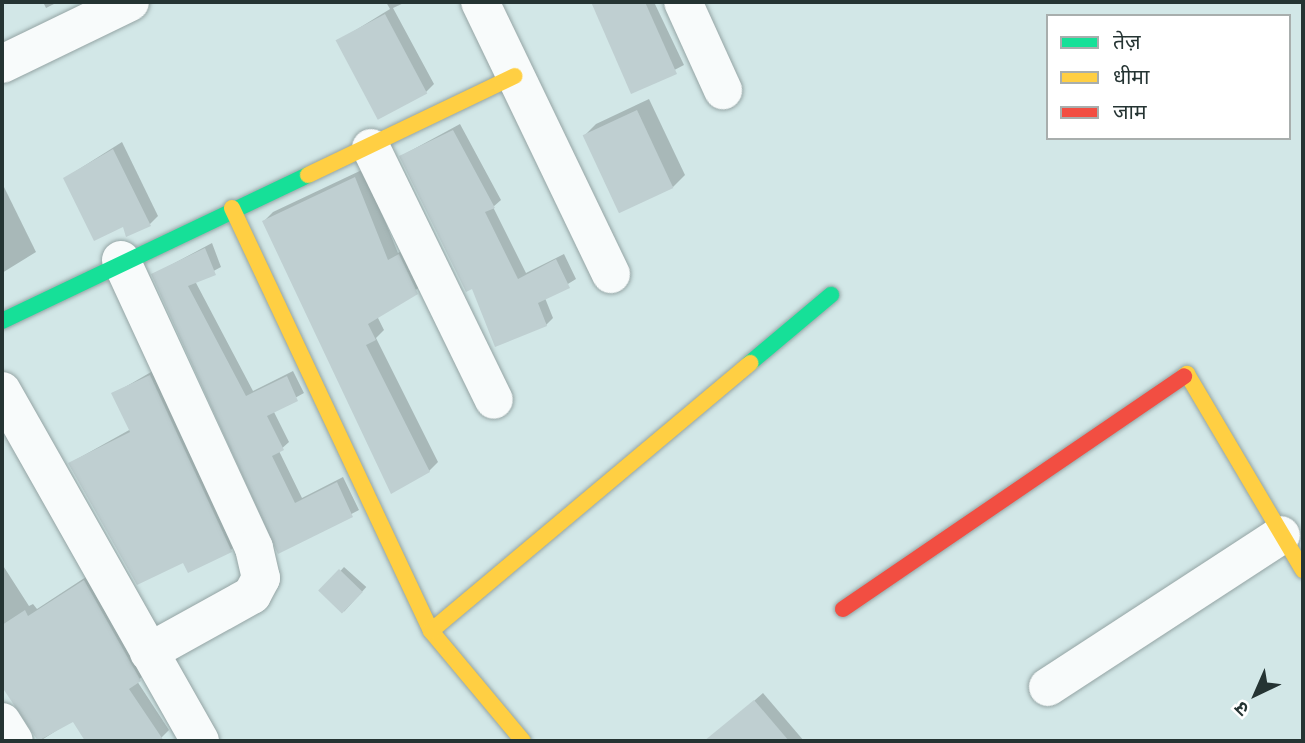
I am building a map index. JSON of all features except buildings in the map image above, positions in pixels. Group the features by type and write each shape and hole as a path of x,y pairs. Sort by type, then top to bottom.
{"street":[{"path":"2,64 130,2"},
{"path":"480,2 611,274"},
{"path":"683,2 723,90"},
{"path":"2,321 121,260 371,148 515,76"},
{"path":"371,148 494,400"},
{"path":"232,208 431,631 523,741"},
{"path":"121,260 254,548 261,578 252,596 149,652"},
{"path":"431,631 831,295"},
{"path":"843,609 1187,374 1303,570"},
{"path":"3,399 200,741"},
{"path":"1048,687 1281,534"},
{"path":"2,722 14,741"}],"traffic: fast":[{"path":"2,321 308,175"},
{"path":"750,363 831,295"}],"traffic: slow":[{"path":"308,175 515,76"},
{"path":"232,208 431,631 523,741"},
{"path":"431,631 750,363"},
{"path":"1184,376 1187,374 1303,570"}],"traffic: jam":[{"path":"843,609 1184,376"}]}
